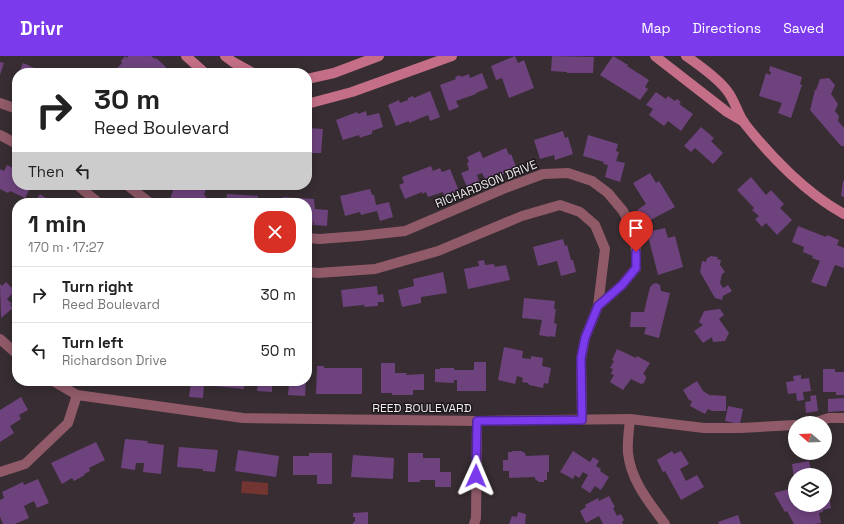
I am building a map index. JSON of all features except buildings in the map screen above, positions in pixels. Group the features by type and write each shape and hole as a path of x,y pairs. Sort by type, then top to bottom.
{"street":[{"path":"186,56 199,68"},
{"path":"225,56 243,68"},
{"path":"312,78 334,73 379,56"},
{"path":"312,103 352,92 452,56"},
{"path":"655,56 727,112 744,122"},
{"path":"686,56 704,69 728,91 744,122 793,176 825,202 844,214"},
{"path":"0,103 12,107"},
{"path":"0,135 12,141"},
{"name":"RICHARDSON DRIVE","path":"312,238 406,232 508,187 543,174 568,173 592,181 608,193 623,211 634,231 636,268 622,285 598,306"},
{"path":"83,190 93,198"},
{"path":"133,190 144,198"},
{"name":"RICHARDSON DRIVE","path":"312,272 375,269 438,251 522,216 560,205 580,212 595,225 606,249 598,306 585,338 581,358 582,420"},
{"path":"0,339 12,350"},
{"name":"REED BOULEVARD","path":"62,386 77,395 243,418 477,421 630,420 704,428 788,425"},
{"path":"0,472 26,464 68,423 77,395"},
{"path":"832,418 844,418"},
{"path":"630,420 628,453 633,476 650,504 665,524"},
{"path":"474,524 476,518 477,421"}],"shaded area":[{"path":"242,481 268,483 268,495 241,493"}],"route":[{"path":"476,476 477,421 582,420 581,358 585,338 598,306 622,285 636,268 636,252"}]}
